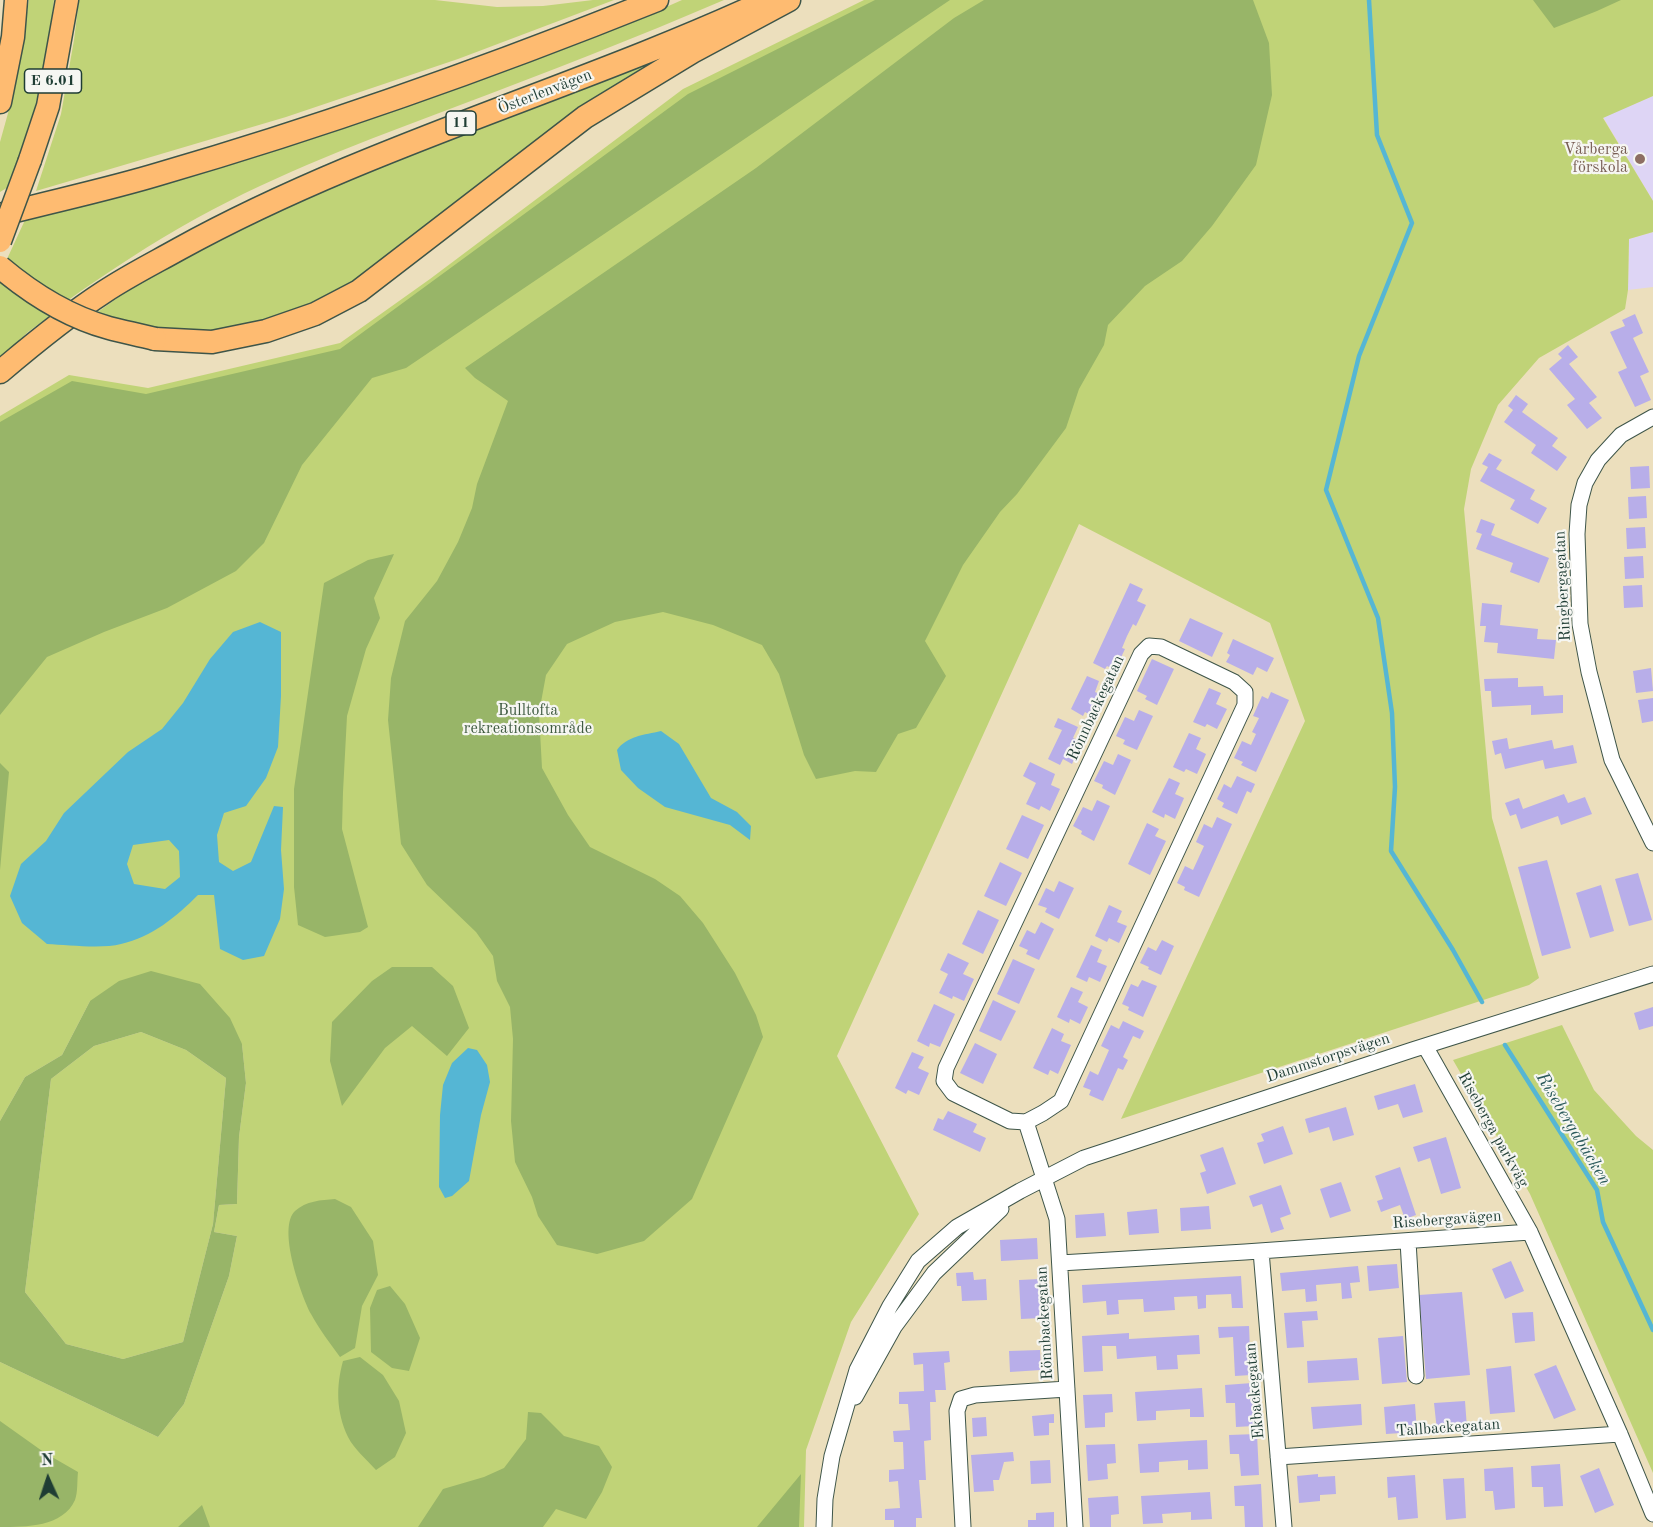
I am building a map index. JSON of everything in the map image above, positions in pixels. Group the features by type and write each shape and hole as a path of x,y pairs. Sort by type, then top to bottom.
{"highway":[{"name":"E 6.01","path":"0,102 14,37 16,0"},
{"name":"E 6.01","path":"0,241 48,106 67,0"},
{"path":"0,215 156,175 330,122 565,38 657,0"},
{"name":"Österlenvägen","path":"0,372 42,336 105,291 226,224 368,160 586,77 768,0"},
{"path":"0,267 23,286 57,306 107,328 155,339 212,342 266,331 315,314 359,291 585,117 692,52 789,0"}],"street":[{"name":"Ringbergagatan","path":"1651,834 1612,760 1589,672 1580,624 1577,534 1585,483 1598,460 1621,435 1653,417"},
{"name":"Rönnbackegatan","path":"1149,646 1161,647 1234,682 1245,692 1245,705 1060,1101 1026,1122 1010,1121 953,1093 944,1081 946,1068 1141,654 1149,646"},
{"name":"Dammstorpsvägen","path":"824,1527 825,1499 832,1456 844,1415 894,1327 934,1273 1020,1191 1084,1158 1653,974"},
{"name":"Riseberga parkväg","path":"1425,1046 1530,1232"},
{"name":"Rönnbackegatan","path":"1026,1122 1056,1219 1075,1527"},
{"name":"Risebergavägen","path":"1060,1263 1530,1232"},
{"path":"1530,1232 1653,1514"},
{"path":"1408,1241 1416,1376"},
{"name":"Ekbackegatan","path":"1261,1251 1284,1527"},
{"path":"963,1527 957,1411 961,1400 975,1395 1067,1389"},
{"name":"Tallbackegatan","path":"1278,1457 1620,1434"}],"shaded area":[{"name":"Vårberga förskola","path":"1653,96 1653,201 1603,117"},
{"path":"1653,232 1653,287 1628,290 1629,239"}],"green space":[{"path":"29,0 54,0 48,47 30,131 10,186 0,192 0,142 15,88"},
{"path":"79,0 435,0 497,7 614,0 458,59 286,117 36,191 61,114"},
{"path":"682,0 724,0 590,55 356,145 260,186 164,237 67,301 50,293 7,259 25,220 664,8"},
{"name":"Bulltofta rekreationsområde","path":"864,0 1653,0 1653,96 1603,118 1653,201 1653,232 1629,239 1628,290 1625,309 1539,358 1498,405 1471,469 1464,509 1492,818 1539,978 1529,985 1121,1119 1305,721 1270,623 1079,524 837,1056 919,1214 851,1322 806,1450 804,1527 0,1527 0,1362 158,1437 184,1404 229,1276 237,1236 214,1232 219,1205 237,1204 239,1137 246,1083 242,1044 90,1001 62,1055 25,1077 0,1121 0,416 69,375 148,388 340,343 430,279 683,89"},
{"path":"875,0 950,0 406,368 372,378 302,465 264,543 236,571 167,608 47,657 0,715 0,422 72,381 146,394 340,349 688,94"},
{"path":"984,0 1253,0 1269,43 1272,95 1256,165 1212,226 1182,261 1145,286 1108,325 1104,345 1079,389 1066,428 1017,494 1000,512 963,565 925,641 946,676 916,728 898,734 876,772 855,771 816,779 804,755 779,674 762,645 713,625 663,612 615,622 567,644 546,675 539,713 542,768 568,815 590,847 655,879 680,896 703,923 735,973 756,1015 763,1037 692,1199 644,1241 597,1254 557,1245 538,1216 532,1197 515,1162 511,1121 513,1039 510,1007 497,981 493,956 476,932 427,885 401,844 388,720 391,678 405,621 437,581 458,542 472,508 477,484 508,401 475,378 465,368 756,168 954,18"},
{"path":"1533,0 1621,0 1554,28"},
{"path":"654,58 657,63 389,259 334,294 274,321 207,333 176,332 95,314 145,278 271,209"},
{"path":"0,279 51,315 28,332 0,358"},
{"path":"394,554 374,598 380,618 366,649 347,716 342,829 368,927 360,932 325,937 298,925 294,887 294,789 324,583 368,560"},
{"path":"0,763 9,772 0,870"},
{"path":"392,967 432,967 453,986 469,1028 447,1056 412,1026 385,1048 342,1106 330,1061 332,1022 372,981"},
{"path":"151,971 200,984 230,1018 242,1044 246,1083 239,1137 237,1204 219,1205 214,1232 237,1236 229,1276 184,1404 158,1437 0,1362 0,1121 25,1077 62,1055 90,1001 119,981","holes":["141,1032 186,1050 226,1078 213,1224 183,1342 123,1359 66,1344 25,1292 51,1079 94,1046"]},
{"path":"1562,1025 1594,1090 1636,1136 1653,1150 1653,1473 1530,1194 1453,1060"},
{"path":"141,1032 186,1050 226,1078 213,1224 183,1342 123,1359 66,1344 25,1292 51,1079 94,1046"},
{"path":"335,1199 351,1207 373,1241 378,1275 362,1306 355,1348 340,1357 307,1305 297,1278 288,1232 290,1220 299,1208 314,1202"},
{"path":"390,1286 405,1304 420,1338 409,1371 392,1368 371,1352 370,1308 377,1290"},
{"path":"360,1357 383,1375 399,1401 406,1433 395,1457 376,1470 351,1441 344,1428 339,1409 338,1389 343,1361"},
{"path":"528,1412 541,1413 564,1436 599,1446 612,1467 602,1492 586,1519 556,1509 543,1527 418,1527 443,1489 484,1477 504,1468 526,1439"},
{"path":"0,1421 45,1453 78,1472 75,1500 62,1516 32,1526 0,1527"},
{"path":"801,1474 799,1527 757,1527"},
{"path":"202,1505 210,1527 178,1527"}],"water":[{"path":"260,622 281,632 278,747 266,778 246,806 224,813 217,835 219,862 233,871 251,862 274,806 283,807 281,850 284,889 280,919 264,956 243,960 220,949 214,895 198,895 163,925 132,941 104,946 47,944 22,923 10,896 21,864 46,841 64,813 128,752 162,729 183,703 210,659 233,632","holes":["169,840 179,851 180,877 165,889 134,884 127,864 133,845"]},
{"path":"661,731 679,744 711,798 737,812 751,826 750,840 730,825 665,807 638,788 621,770 617,750 621,745 636,737"},
{"path":"468,1048 477,1050 487,1065 490,1082 481,1115 469,1181 452,1196 445,1198 439,1187 440,1115 443,1085 452,1063"}],"building":[{"path":"1635,314 1643,333 1633,338 1649,372 1640,376 1651,400 1635,407 1618,372 1627,368 1610,332 1625,326 1622,320"},
{"path":"1568,345 1578,357 1569,364 1597,397 1589,403 1602,418 1587,429 1567,405 1575,399 1549,369 1562,358 1558,354"},
{"path":"1516,395 1528,404 1522,412 1558,438 1552,446 1567,457 1557,471 1531,453 1536,445 1504,422 1513,410 1508,406"},
{"path":"1489,453 1502,460 1496,469 1535,490 1530,499 1547,508 1538,524 1510,509 1515,500 1480,481 1488,467 1482,464"},
{"path":"1649,466 1650,488 1631,489 1630,467"},
{"path":"1646,496 1647,518 1629,519 1628,497"},
{"path":"1481,519 1495,524 1491,535 1549,558 1539,583 1510,572 1513,563 1476,549 1482,534 1476,532"},
{"path":"1645,527 1646,548 1627,549 1626,528"},
{"path":"1643,556 1644,578 1625,579 1624,557"},
{"path":"1130,583 1143,589 1137,601 1146,605 1136,626 1133,624 1127,636 1122,648 1125,649 1115,670 1107,666 1105,669 1093,663"},
{"path":"1642,585 1643,607 1624,608 1623,586"},
{"path":"1482,603 1502,605 1500,625 1538,629 1537,639 1556,640 1554,659 1497,653 1498,643 1484,642 1486,626 1480,626"},
{"path":"1190,618 1223,633 1212,657 1179,641"},
{"path":"1233,639 1274,658 1267,672 1257,667 1253,675 1226,662"},
{"path":"1152,659 1174,669 1157,705 1145,699 1147,696 1137,691"},
{"path":"1651,668 1653,691 1636,693 1633,671"},
{"path":"1087,676 1099,681 1095,692 1104,696 1094,717 1085,712 1083,716 1071,709"},
{"path":"1518,678 1518,687 1543,686 1544,696 1563,695 1563,713 1531,715 1531,705 1492,707 1491,691 1485,691 1484,679"},
{"path":"1209,688 1221,693 1216,704 1227,709 1217,729 1207,724 1205,727 1193,722"},
{"path":"1271,692 1289,700 1256,772 1241,765 1243,762 1234,758 1242,741 1251,745 1256,734 1252,732 1259,718 1253,716 1262,696 1268,699"},
{"path":"1653,698 1653,721 1642,723 1638,700"},
{"path":"1139,710 1153,716 1137,750 1123,744 1125,740 1116,736 1125,717 1134,721"},
{"path":"1058,718 1078,727 1073,738 1082,742 1072,764 1063,759 1060,765 1048,759 1062,730 1054,727"},
{"path":"1189,733 1201,738 1196,749 1206,754 1197,774 1173,767"},
{"path":"1507,738 1509,749 1552,740 1554,749 1573,745 1577,763 1545,769 1543,760 1505,769 1501,753 1495,755 1492,741"},
{"path":"1118,754 1131,760 1115,795 1094,781 1104,761 1113,765"},
{"path":"1030,762 1055,774 1051,785 1060,789 1050,811 1041,806 1039,810 1026,804 1036,783 1023,776"},
{"path":"1237,776 1255,784 1251,793 1247,791 1237,814 1222,807 1224,803 1217,799 1224,784 1231,788"},
{"path":"1169,778 1180,783 1175,794 1184,798 1175,819 1165,814 1164,818 1152,812"},
{"path":"1564,794 1568,803 1585,797 1592,814 1561,825 1558,816 1521,829 1516,814 1510,816 1505,803 1519,798 1523,809"},
{"path":"1097,800 1110,806 1094,841 1081,834 1082,831 1073,826 1083,807 1092,811"},
{"path":"1022,815 1044,825 1028,859 1006,849"},
{"path":"1217,817 1232,824 1199,897 1184,890 1185,887 1177,883 1185,866 1193,870 1204,846 1196,842 1204,824 1212,828"},
{"path":"1147,823 1159,829 1155,836 1166,841 1150,875 1128,864"},
{"path":"1547,860 1571,948 1542,956 1518,867"},
{"path":"1000,862 1022,873 1006,906 984,896"},
{"path":"1638,873 1652,920 1629,926 1615,879"},
{"path":"1059,881 1074,888 1059,919 1045,912 1047,908 1038,905 1046,888 1054,892"},
{"path":"1601,885 1614,931 1590,938 1576,893"},
{"path":"1109,905 1122,911 1117,922 1127,926 1119,943 1109,938 1107,942 1095,936"},
{"path":"978,910 999,920 983,954 962,944"},
{"path":"1041,922 1054,929 1039,960 1026,954 1028,950 1019,946 1027,930 1035,934"},
{"path":"1162,940 1174,946 1161,975 1140,963 1148,947 1156,951"},
{"path":"1091,945 1102,950 1097,962 1107,966 1100,982 1089,977 1087,982 1076,977"},
{"path":"948,953 969,963 963,974 974,979 964,1001 939,993 948,974 940,970"},
{"path":"1013,959 1035,969 1019,1004 997,994"},
{"path":"1142,980 1157,986 1143,1017 1128,1010 1129,1007 1122,1004 1131,984 1138,987"},
{"path":"1071,987 1083,992 1078,1002 1088,1007 1080,1024 1070,1019 1069,1023 1057,1017"},
{"path":"993,1000 1016,1011 1001,1041 979,1031"},
{"path":"934,1004 955,1014 940,1047 930,1043 929,1047 917,1041"},
{"path":"1653,1007 1653,1026 1639,1030 1634,1013"},
{"path":"1123,1021 1144,1031 1140,1039 1133,1036 1123,1057 1128,1060 1123,1070 1118,1068 1103,1101 1089,1095 1091,1090 1083,1087 1090,1071 1098,1075 1109,1050 1101,1046 1111,1025 1119,1029"},
{"path":"1052,1028 1064,1034 1061,1041 1071,1045 1058,1074 1050,1070 1048,1075 1033,1068"},
{"path":"975,1043 997,1054 983,1084 960,1073"},
{"path":"912,1052 924,1057 918,1068 929,1073 919,1095 908,1090 906,1094 895,1088"},
{"path":"1415,1084 1423,1112 1403,1118 1398,1104 1378,1110 1374,1096"},
{"path":"1346,1107 1354,1135 1333,1141 1329,1127 1309,1133 1305,1119"},
{"path":"948,1111 977,1124 973,1132 986,1138 980,1152 933,1130 938,1118 943,1120"},
{"path":"1283,1126 1293,1154 1264,1164 1257,1143 1264,1141 1261,1134"},
{"path":"1446,1137 1461,1188 1441,1194 1430,1158 1418,1162 1413,1147"},
{"path":"1223,1147 1236,1184 1207,1194 1200,1173 1206,1171 1200,1155"},
{"path":"1400,1167 1416,1215 1405,1219 1400,1205 1381,1212 1377,1201 1383,1199 1375,1176"},
{"path":"1341,1182 1351,1211 1330,1218 1320,1189"},
{"path":"1281,1185 1291,1214 1280,1218 1284,1229 1271,1233 1262,1204 1253,1207 1249,1196"},
{"path":"1209,1206 1211,1229 1181,1231 1180,1208"},
{"path":"1157,1209 1159,1233 1129,1235 1127,1212"},
{"path":"1104,1213 1106,1236 1076,1238 1075,1215"},
{"path":"1037,1238 1038,1259 1001,1261 1000,1240"},
{"path":"1511,1261 1524,1291 1505,1299 1492,1269"},
{"path":"1397,1264 1399,1288 1369,1291 1367,1266"},
{"path":"1358,1266 1360,1282 1350,1283 1352,1298 1342,1299 1341,1283 1316,1285 1317,1301 1306,1302 1305,1289 1282,1291 1280,1273"},
{"path":"973,1272 974,1280 986,1279 987,1300 962,1301 961,1286 957,1286 956,1273"},
{"path":"1241,1276 1243,1308 1232,1308 1231,1294 1206,1295 1206,1308 1198,1309 1197,1296 1174,1297 1175,1310 1144,1312 1143,1299 1118,1300 1119,1314 1107,1315 1106,1301 1083,1303 1082,1285"},
{"path":"1040,1279 1042,1318 1021,1319 1019,1280"},
{"path":"1462,1292 1470,1375 1426,1379 1419,1295"},
{"path":"1317,1311 1318,1320 1302,1321 1304,1347 1287,1348 1284,1313"},
{"path":"1533,1312 1535,1341 1515,1343 1512,1313"},
{"path":"1249,1326 1251,1375 1235,1376 1233,1337 1219,1338 1218,1327"},
{"path":"1129,1333 1129,1339 1199,1335 1200,1354 1177,1355 1178,1369 1157,1370 1156,1356 1117,1359 1116,1346 1102,1346 1103,1371 1084,1372 1082,1336"},
{"path":"1403,1336 1407,1382 1382,1384 1378,1338"},
{"path":"1040,1350 1041,1370 1010,1372 1009,1351"},
{"path":"949,1351 950,1362 944,1363 946,1390 935,1390 936,1402 930,1402 931,1440 924,1441 926,1480 919,1480 922,1518 916,1518 916,1527 894,1527 894,1520 885,1520 885,1509 900,1508 898,1481 889,1482 889,1470 904,1469 903,1442 894,1442 893,1431 910,1430 908,1404 899,1404 899,1392 924,1391 923,1364 914,1365 913,1353"},
{"path":"1357,1358 1359,1380 1308,1383 1307,1361"},
{"path":"1556,1365 1576,1410 1554,1419 1534,1374"},
{"path":"1511,1366 1515,1412 1490,1414 1486,1369"},
{"path":"1252,1383 1254,1426 1236,1427 1235,1403 1226,1403 1225,1385"},
{"path":"1202,1388 1204,1417 1190,1417 1190,1409 1156,1411 1156,1420 1137,1421 1135,1392"},
{"path":"1112,1394 1113,1412 1105,1413 1105,1427 1085,1428 1083,1395"},
{"path":"1465,1401 1467,1428 1437,1431 1434,1403"},
{"path":"1361,1404 1362,1425 1313,1429 1311,1407"},
{"path":"1415,1404 1417,1432 1386,1434 1384,1407"},
{"path":"1054,1414 1054,1423 1049,1423 1049,1435 1034,1436 1032,1416"},
{"path":"986,1417 987,1436 973,1437 972,1418"},
{"path":"1257,1434 1259,1475 1241,1476 1239,1454 1230,1454 1229,1435"},
{"path":"1207,1440 1208,1469 1188,1470 1188,1460 1159,1462 1159,1472 1140,1473 1138,1444"},
{"path":"1115,1444 1116,1463 1107,1464 1108,1479 1088,1481 1086,1445"},
{"path":"1013,1452 1014,1461 1004,1462 999,1480 993,1480 994,1491 974,1492 971,1455"},
{"path":"1050,1460 1051,1483 1031,1484 1030,1461"},
{"path":"1560,1464 1563,1506 1544,1507 1543,1487 1532,1487 1531,1466"},
{"path":"1513,1467 1515,1508 1495,1510 1493,1491 1485,1491 1484,1469"},
{"path":"1599,1468 1614,1505 1595,1513 1580,1476"},
{"path":"1318,1474 1318,1477 1335,1476 1336,1494 1320,1495 1320,1501 1299,1503 1297,1476"},
{"path":"1415,1475 1418,1518 1398,1520 1396,1497 1388,1498 1387,1477"},
{"path":"1464,1478 1466,1518 1446,1520 1443,1479"},
{"path":"1261,1484 1263,1527 1245,1527 1244,1506 1235,1506 1234,1486"},
{"path":"1210,1492 1212,1519 1191,1520 1191,1512 1162,1514 1163,1523 1143,1524 1141,1496"},
{"path":"1118,1496 1119,1514 1111,1515 1111,1527 1090,1527 1088,1498"},
{"path":"1054,1512 1054,1527 1028,1527 1028,1520 1036,1520 1036,1513"}],"waterway":[{"path":"1369,0 1377,135 1412,223 1359,356 1326,490 1378,618 1392,713 1395,787 1391,851 1453,950 1482,1002"},
{"name":"Risebergabäcken","path":"1505,1045 1597,1190 1603,1222 1653,1330"}],"place":[{"name":"Vårberga förskola","path":"1640,159"}]}
